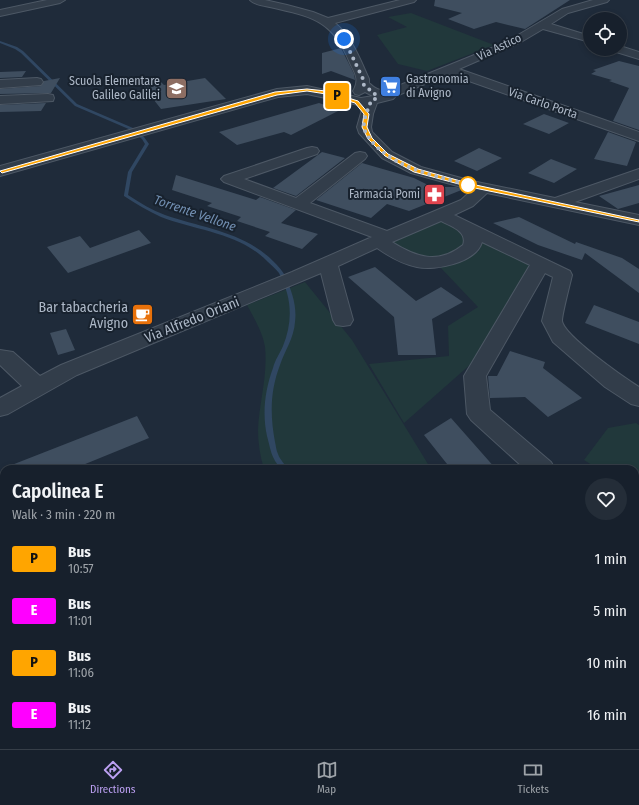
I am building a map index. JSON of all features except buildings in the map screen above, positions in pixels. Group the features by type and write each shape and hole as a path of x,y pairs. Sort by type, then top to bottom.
{"street":[{"path":"0,13 47,1 60,0"},
{"path":"259,1 275,0"},
{"path":"326,22 411,0"},
{"name":"Via Astico","path":"364,97 389,96 391,93 498,49 561,13 570,9 604,0"},
{"path":"259,1 309,15 326,22 337,30 344,39 363,79 364,127 366,133 387,155 416,170 484,188 639,220"},
{"path":"542,25 583,37"},
{"path":"627,52 639,56"},
{"name":"Via Carlo Porta","path":"447,69 639,137"},
{"path":"0,84 37,82"},
{"path":"0,171 277,93 300,90 364,97"},
{"path":"0,100 48,98"},
{"path":"312,151 229,179 299,204 382,239 400,255 419,262 435,263 468,251 473,245 473,238 468,230"},
{"path":"299,204 360,156"},
{"path":"556,203 639,174"},
{"name":"Via Alfredo Oriani","path":"0,408 69,370 328,264 467,202 484,188"},
{"path":"441,214 468,230 541,263 563,275 552,321 560,337 613,380 639,398"},
{"path":"537,465 479,414 475,376 541,263"},
{"path":"328,264 343,320"},
{"path":"0,358 5,357 38,387"}],"green space":[{"path":"411,13 494,45 427,71 398,64 377,35 407,27 388,17"},
{"path":"442,217 462,229 466,246 448,256 437,259 424,258 390,240"},
{"path":"482,240 531,263 472,363 404,423 369,364 449,356 448,326 478,307 440,267 463,261 479,251"},
{"path":"305,282 352,340 429,465 263,465 258,440 258,430 266,357 264,342 260,331 247,305"},
{"path":"636,423 639,425 639,465 592,465 584,460 608,428"}],"waterway":[{"name":"Torrente Vellone","path":"0,42 22,52 76,105 132,129 143,138 147,144 130,172 126,195 144,207 163,216 225,234 245,243 263,254 279,270 290,295 293,314 292,328 273,376 268,404 268,423 274,453 282,465"}],"bus line":[{"name":"P","path":"0,171 277,93 307,90 326,93 357,102 366,114 364,127 369,138 379,149 397,162 416,170 470,185 639,220"}],"place":[{"name":"Gastronomia di Avigno","path":"391,86"},
{"name":"Scuola Elementare Galileo Galilei","path":"176,88"},
{"name":"Farmacia Pomi","path":"435,194"},
{"name":"Bar tabaccheria Avigno","path":"143,315"}],"route":[{"path":"344,39 356,62 363,79 363,84 377,96 377,98 371,101 366,114 364,127 369,138 379,149 397,162 416,170 470,185 468,185"}]}
